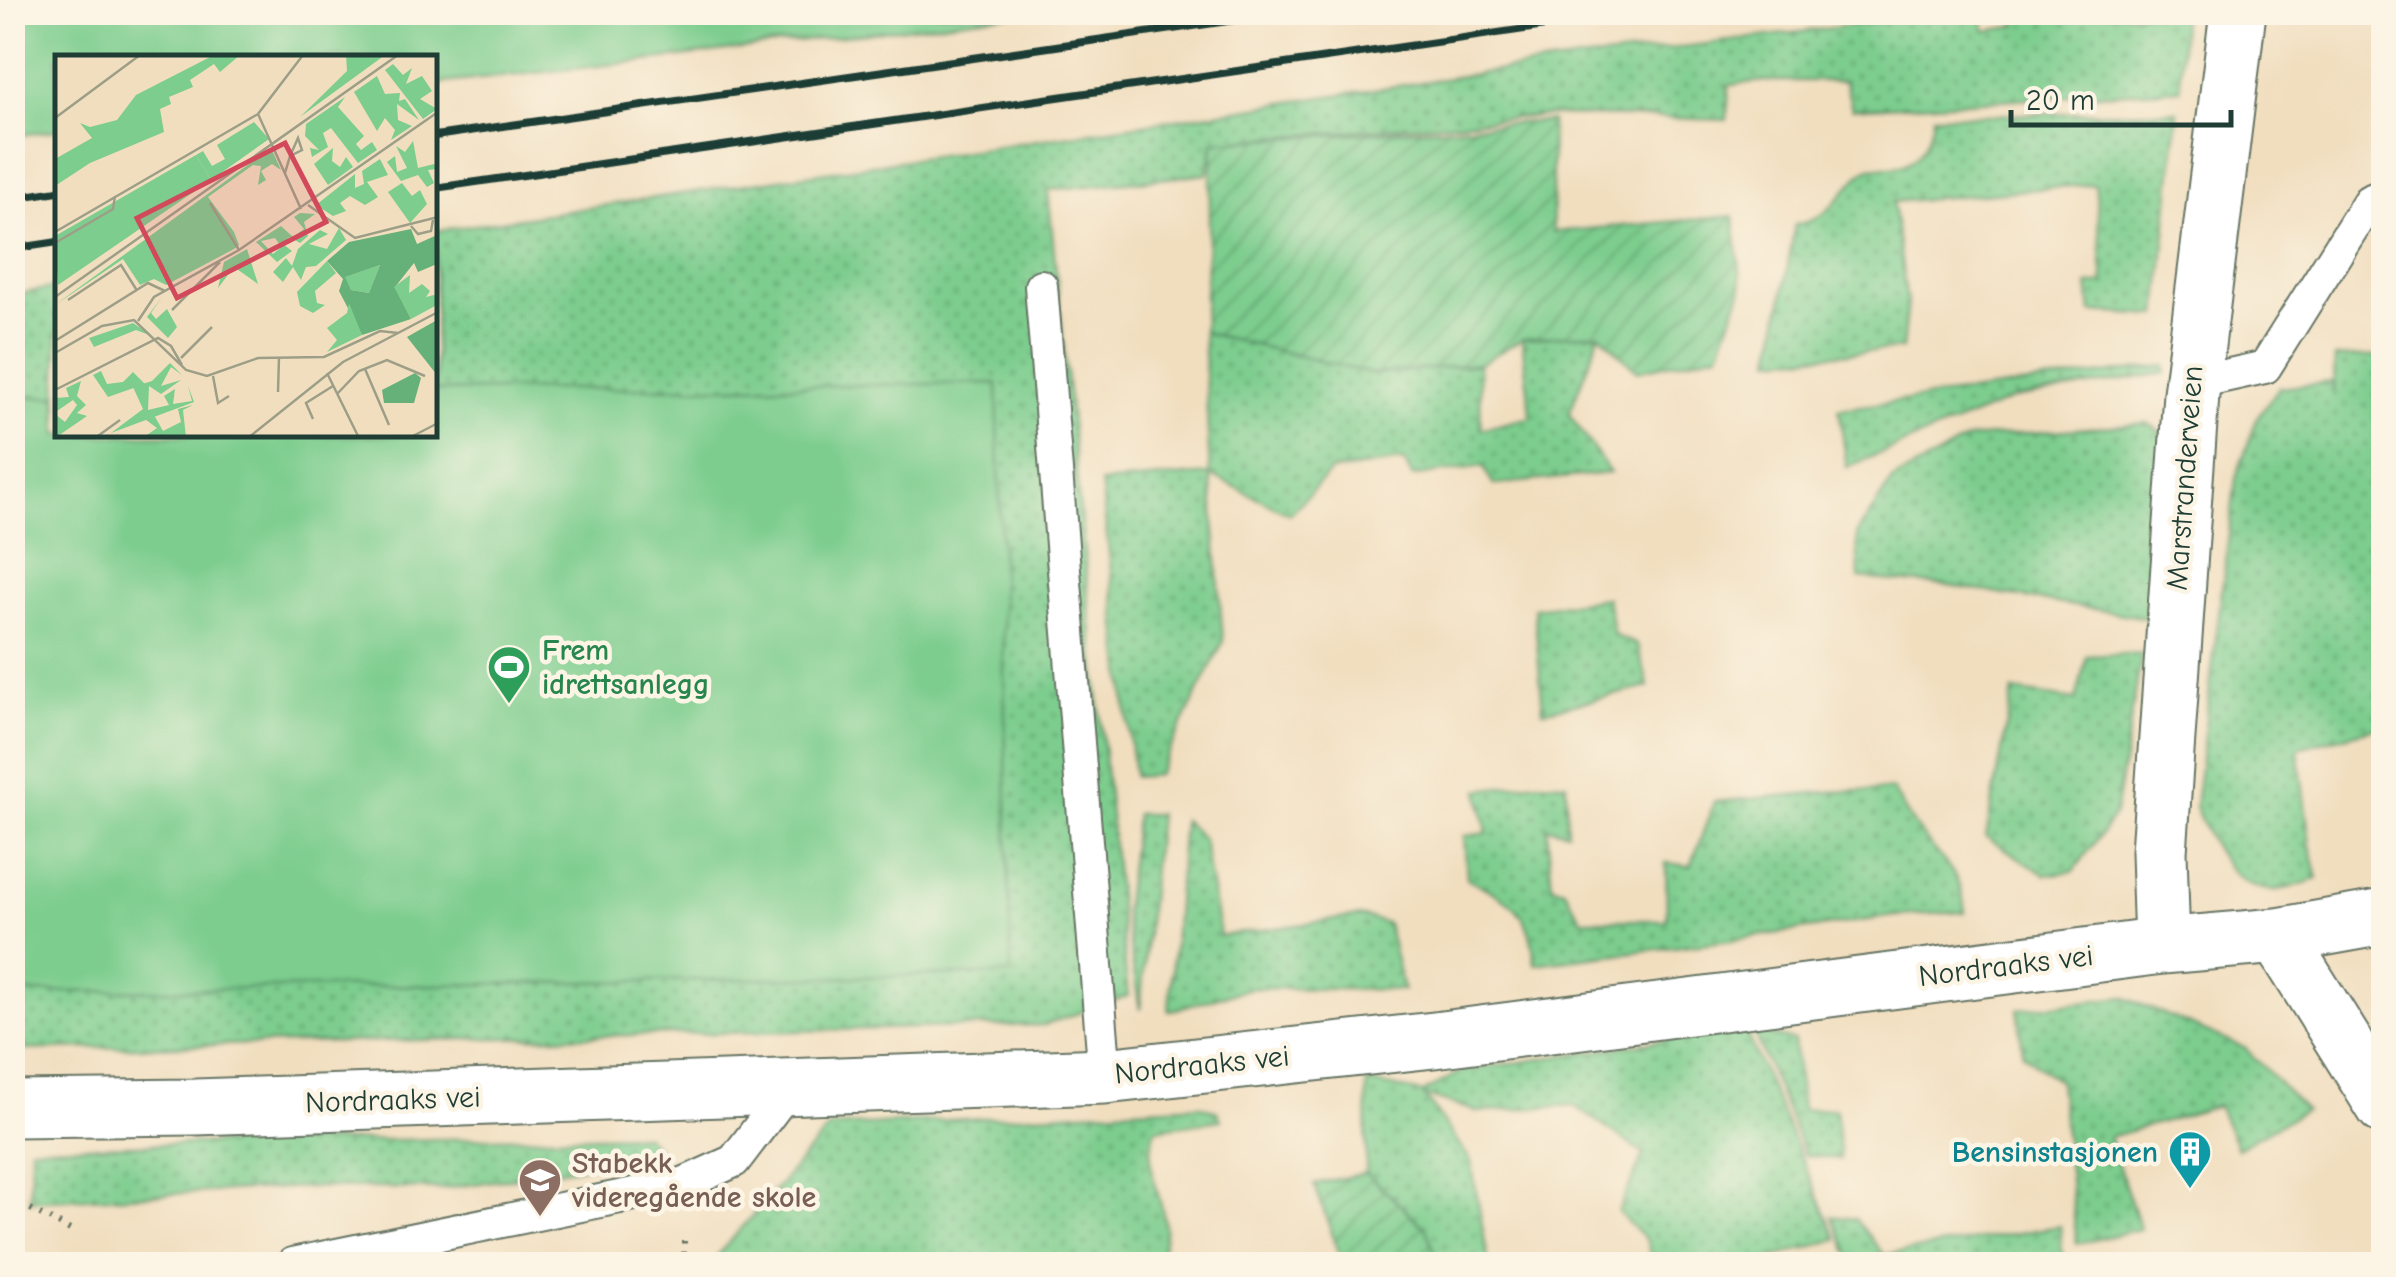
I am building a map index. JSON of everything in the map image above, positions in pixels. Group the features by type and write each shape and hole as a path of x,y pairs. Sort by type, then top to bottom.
{"street":[{"name":"Marstranderveien","path":"2162,946 2158,852 2192,383 2237,17"},
{"name":"Nordraaks vei","path":"12,1108 196,1107 1105,1076 1434,1040 2162,946 2278,936 2384,917"},
{"path":"2278,936 2384,1106"}],"lane":[{"path":"2192,383 2265,368 2379,199"},
{"path":"1041,286 1105,1076"},
{"path":"293,1264 684,1184 734,1161 791,1086"}],"path":[{"path":"12,1199 70,1230"}],"green space":[{"path":"13,12 1021,13 438,84 438,55 55,55 55,130 13,136"},
{"name":"Frem idrettsanlegg","path":"1947,13 1981,13 1986,31 2016,26 2014,13 2182,13 2180,89 1852,109 1845,81 1764,81 1729,85 1727,120 1554,115 1214,142 1207,174 1048,190 1128,996 1044,1025 13,1050 13,295 55,287 55,438 438,438 438,231 1495,71"},
{"path":"2178,111 2158,316 2091,312 2088,285 2104,283 2095,184 1893,202 1907,302 1902,349 1772,359 1795,224 1825,212 1866,170 1910,161 1926,142 1933,116"},
{"path":"1551,121 1553,232 1734,216 1742,289 1719,353 1637,371 1599,333 1522,339 1479,364 1372,374 1203,332 1213,142"},
{"path":"1203,332 1372,374 1479,364 1481,429 1531,417 1522,339 1600,333 1569,414 1610,473 1493,485 1483,466 1412,477 1404,461 1331,471 1290,514 1211,475 1223,642 1157,775 1134,777 1101,483 1210,474"},
{"path":"2383,356 2384,603 2373,606 2383,683 2383,726 2298,748 2318,879 2282,889 2256,887 2222,859 2195,806 2236,478 2257,418 2279,388 2332,382 2333,394 2335,358"},
{"path":"2165,366 2166,373 2014,399 1847,467 1839,409"},
{"name":"Frem idrettsanlegg","path":"997,383 1011,974 13,993 13,397 55,397 55,438 438,438 438,391"},
{"path":"2147,423 2163,433 2148,618 1945,585 1859,578 1857,533 1893,480 1969,438"},
{"path":"1607,598 1614,635 1637,645 1649,687 1543,711 1534,608"},
{"path":"2142,653 2115,814 2074,871 2046,875 1986,837 2013,691 2076,700 2087,656"},
{"path":"1536,782 1566,783 1567,832 1547,827 1552,886 1565,890 1582,920 1667,920 1666,863 1691,866 1714,802 1893,790 1956,879 1965,912 1895,916 1535,964 1529,930 1516,909 1467,878 1464,836 1487,833 1479,790"},
{"path":"1136,814 1158,814 1140,1010 1124,912"},
{"path":"1183,820 1203,839 1220,936 1360,916 1387,923 1403,990 1251,988 1169,1011"},
{"path":"2123,997 2245,1048 2305,1110 2237,1148 2218,1106 2109,1137 2140,1229 2077,1244 2059,1082 2023,1054 2018,1009"},
{"path":"1744,1028 1837,1239 1752,1264 1652,1264 1647,1242 1618,1212 1644,1154 1573,1105 1478,1112 1424,1095 1471,1161 1489,1264 1439,1264 1426,1229 1366,1173 1367,1082 1423,1093 1461,1071"},
{"path":"1753,1031 1794,1041 1802,1110 1836,1109 1840,1159 1805,1155"},
{"path":"1200,1105 1218,1112 1221,1120 1155,1129 1152,1169 1165,1237 1153,1264 937,1264 931,1259 917,1264 710,1264 830,1127"},
{"path":"645,1135 658,1149 645,1157 443,1189 308,1187 30,1201 31,1147"},
{"path":"1366,1173 1426,1229 1439,1264 1343,1264 1314,1184"},
{"path":"1832,1216 1855,1219 1884,1255 2060,1226 2063,1264 1853,1264"}],"railway":[{"path":"438,136 1290,12"},
{"path":"438,188 1641,12"},
{"path":"12,198 55,191"},
{"path":"12,249 55,242"}],"place":[{"name":"Frem idrettsanlegg","path":"509,705"},
{"name":"Bensinstasjonen","path":"2190,1190"},
{"name":"Stabekk videregående skole","path":"540,1218"}]}
